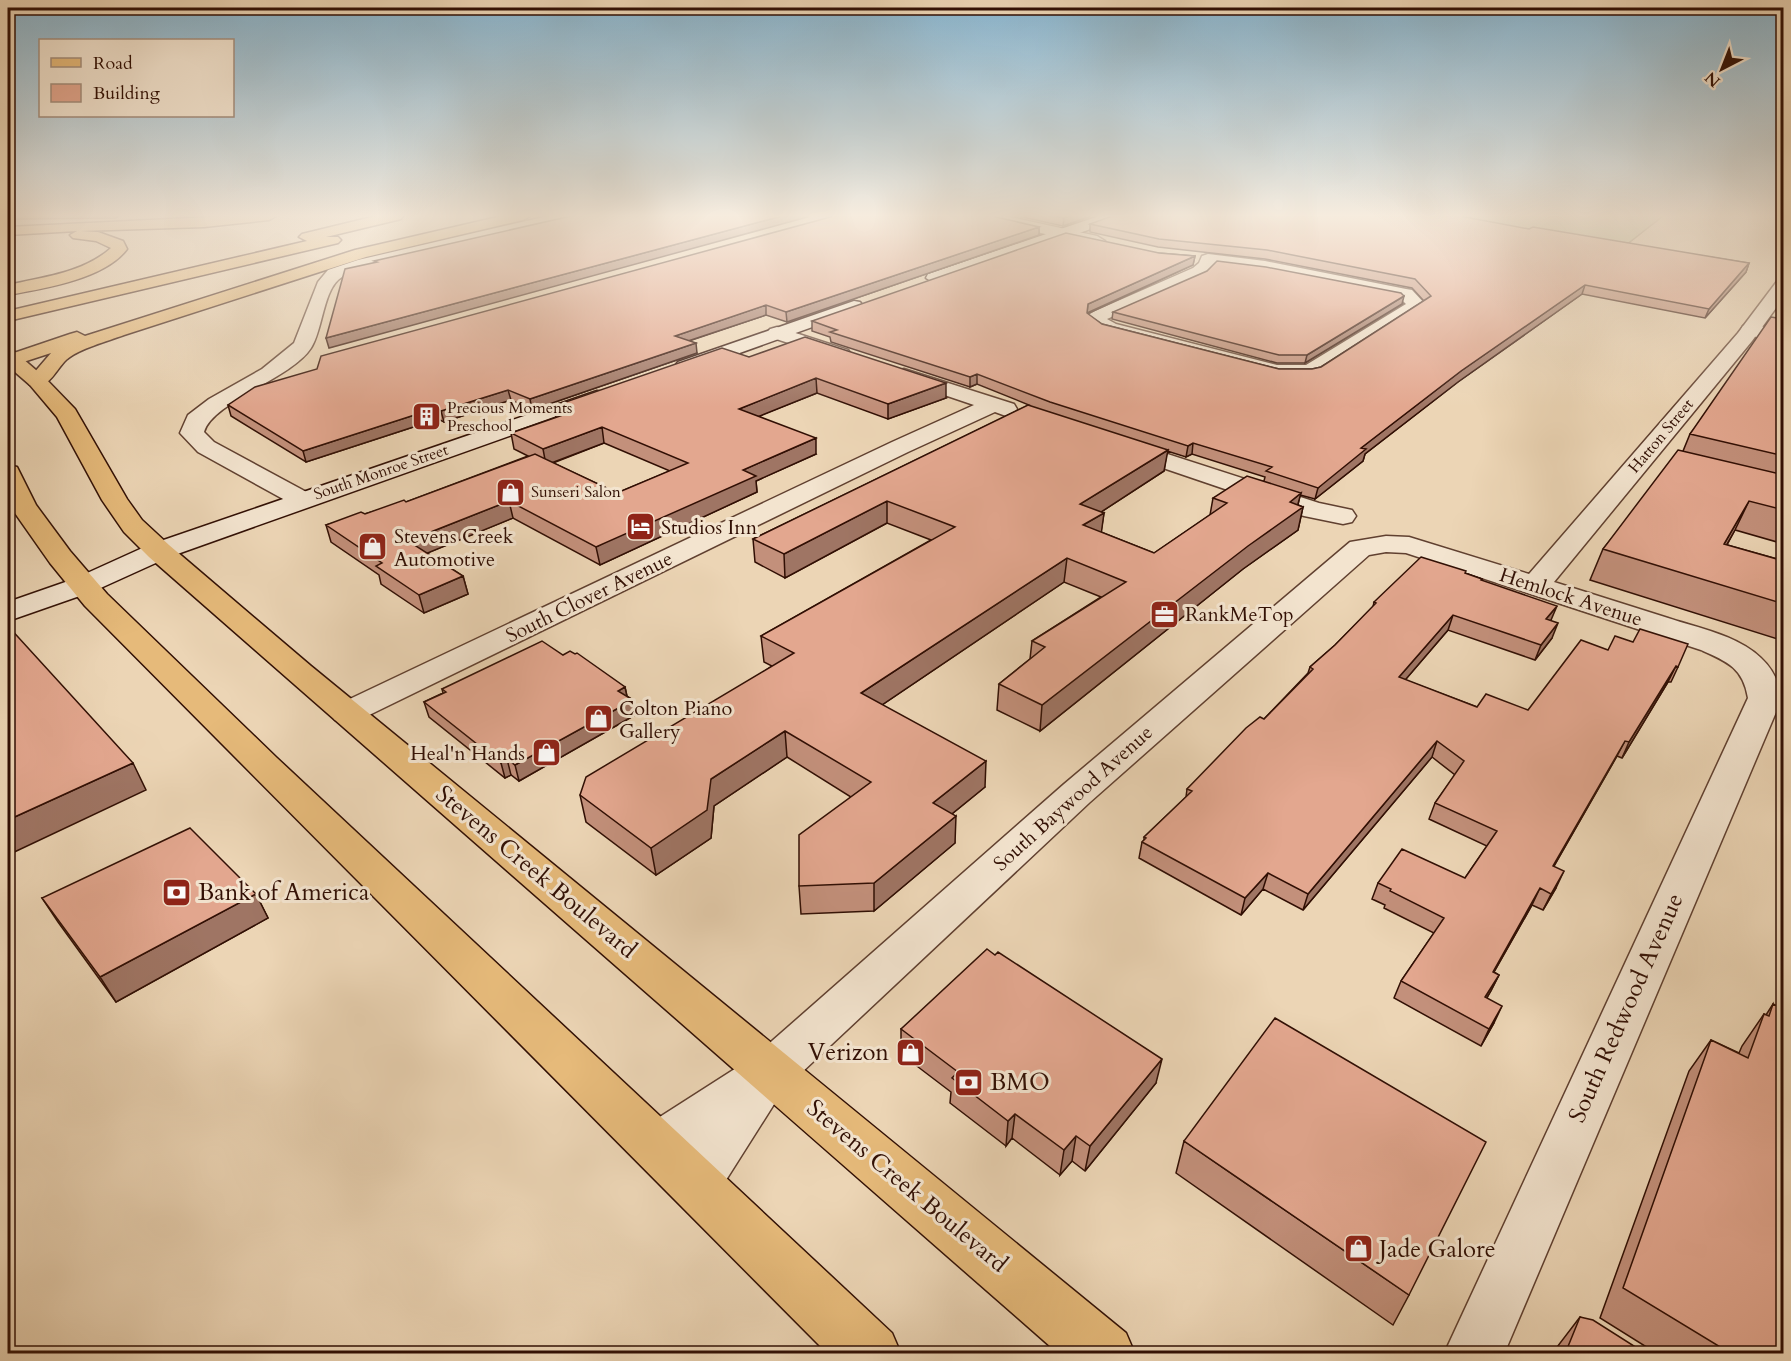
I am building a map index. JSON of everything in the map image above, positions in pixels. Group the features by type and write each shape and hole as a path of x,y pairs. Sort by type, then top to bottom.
{"main road":[{"path":"8,290 45,280"},
{"path":"8,299 89,280"},
{"path":"8,307 125,280"},
{"path":"8,316 166,280"},
{"path":"9,359 230,289 272,280"},
{"path":"37,381 60,355 91,340 272,280"},
{"name":"Stevens Creek Boulevard","path":"9,359 37,381 67,414 104,482 133,526 159,551 347,713 1105,1353"},
{"path":"8,472 23,506 96,600 259,762 677,1163 871,1353"}],"street":[{"path":"303,500 206,447 192,433 196,420 217,404 269,373 303,346 324,286 329,280"},
{"path":"922,283 932,280"},
{"path":"1182,280 1095,319 1109,328 1277,370 1310,371 1417,305 1406,294 1333,280"},
{"name":"Hatton Street","path":"1535,586 1651,464 1784,284"},
{"path":"665,373 866,302"},
{"path":"1750,330 1784,337"},
{"path":"777,333 1027,416"},
{"path":"269,373 313,361"},
{"name":"South Monroe Street","path":"78,578 616,390"},
{"name":"South Clover Avenue","path":"347,713 900,447 993,405"},
{"path":"1106,441 1313,510 1343,516"},
{"name":"Hemlock Avenue","path":"1386,544 1409,545 1435,552 1701,639 1730,651 1751,664"},
{"name":"South Baywood Avenue","path":"677,1163 772,1071 1076,794 1351,555 1360,548 1386,544"},
{"path":"8,592 78,578"},
{"path":"8,612 78,578"},
{"name":"South Redwood Avenue","path":"1473,1353 1765,698 1764,680 1751,664"}],"building":[{"path":"342,280 545,280 326,338"},
{"path":"601,280 883,280 786,312 766,305 675,336 696,343 530,399 508,390 441,411 436,408 303,451 228,405 255,387 317,369 321,356"},
{"path":"932,280 1143,280 1088,304 1087,313 1102,324 1279,369 1312,369 1321,367 1431,296 1415,280 1735,280 1709,309 1585,285 1461,371 1361,448 1366,449 1318,488 1266,471 1272,467 1193,443 1188,446 1050,402 977,374 970,377 830,332 837,330 812,321"},
{"path":"1187,280 1331,280 1401,293 1404,296 1307,355 1279,355 1113,312"},
{"path":"1771,317 1784,319 1784,456 1690,434"},
{"path":"805,337 946,383 888,404 816,378 739,409 816,438 743,470 756,476 596,547 509,501 408,541 463,576 419,595 376,566 382,563 326,525 361,512 365,514 404,500 406,502 535,454 617,493 688,463 602,427 543,449 511,433 569,413 554,406 722,348 749,357"},
{"path":"1028,405 1168,450 1080,504 1104,513 1083,525 1154,553 1227,503 1213,498 1247,476 1301,493 1290,502 1303,507 1248,546 1042,705 999,684 1045,647 1032,641 1126,582 1067,558 861,693 986,761 933,803 956,816 874,883 799,886 799,835 871,782 785,731 711,779 707,810 651,848 580,795 586,777 794,653 761,636 955,527 887,501 784,554 753,539"},
{"path":"1678,450 1784,475 1784,510 1749,501 1724,544 1784,561 1784,604 1603,549"},
{"path":"1421,557 1466,571 1465,573 1481,580 1557,606 1546,619 1558,623 1541,645 1453,615 1399,677 1477,707 1486,694 1528,710 1581,640 1608,650 1615,636 1633,642 1640,629 1688,644 1678,667 1676,666 1629,742 1625,741 1553,866 1564,871 1551,894 1540,888 1493,972 1499,975 1485,997 1502,1006 1489,1029 1401,981 1444,918 1378,883 1402,849 1465,878 1497,831 1435,803 1464,761 1437,741 1308,894 1268,873 1245,898 1142,842 1146,838 1144,837 1192,791 1187,789 1246,728 1260,717 1264,719 1313,669 1310,667 1335,645 1376,603 1374,602"},
{"path":"8,626 133,763 8,820"},
{"path":"542,641 563,655 570,651 577,653 625,687 618,691 633,700 515,765 507,759 501,763 424,702 446,692 442,689"},
{"path":"190,828 256,894 100,977 42,898"},
{"path":"987,949 995,955 998,952 1162,1059 1090,1146 1076,1136 1064,1150 1015,1114 1008,1121 952,1078 958,1072 901,1029"},
{"path":"1773,1004 1784,1009 1784,1353 1730,1353 1623,1288 1711,1040 1748,1058 1764,1014 1769,1016"},
{"name":"Jade Galore","path":"1275,1018 1486,1142 1409,1295 1184,1141"},
{"path":"1580,1317 1593,1320 1645,1353 1567,1353"}],"place":[{"name":"Precious Moments Preschool","path":"426,417"},
{"name":"Sunseri Salon","path":"510,492"},
{"name":"Studios Inn","path":"640,527"},
{"name":"Stevens Creek Automotive","path":"373,547"},
{"name":"RankMeTop","path":"1164,614"},
{"name":"Colton Piano Gallery","path":"598,719"},
{"name":"Heal'n Hands","path":"546,753"},
{"name":"Bank of America","path":"177,892"},
{"name":"Verizon","path":"910,1052"},
{"name":"BMO","path":"969,1082"},
{"name":"Jade Galore","path":"1358,1249"}]}
